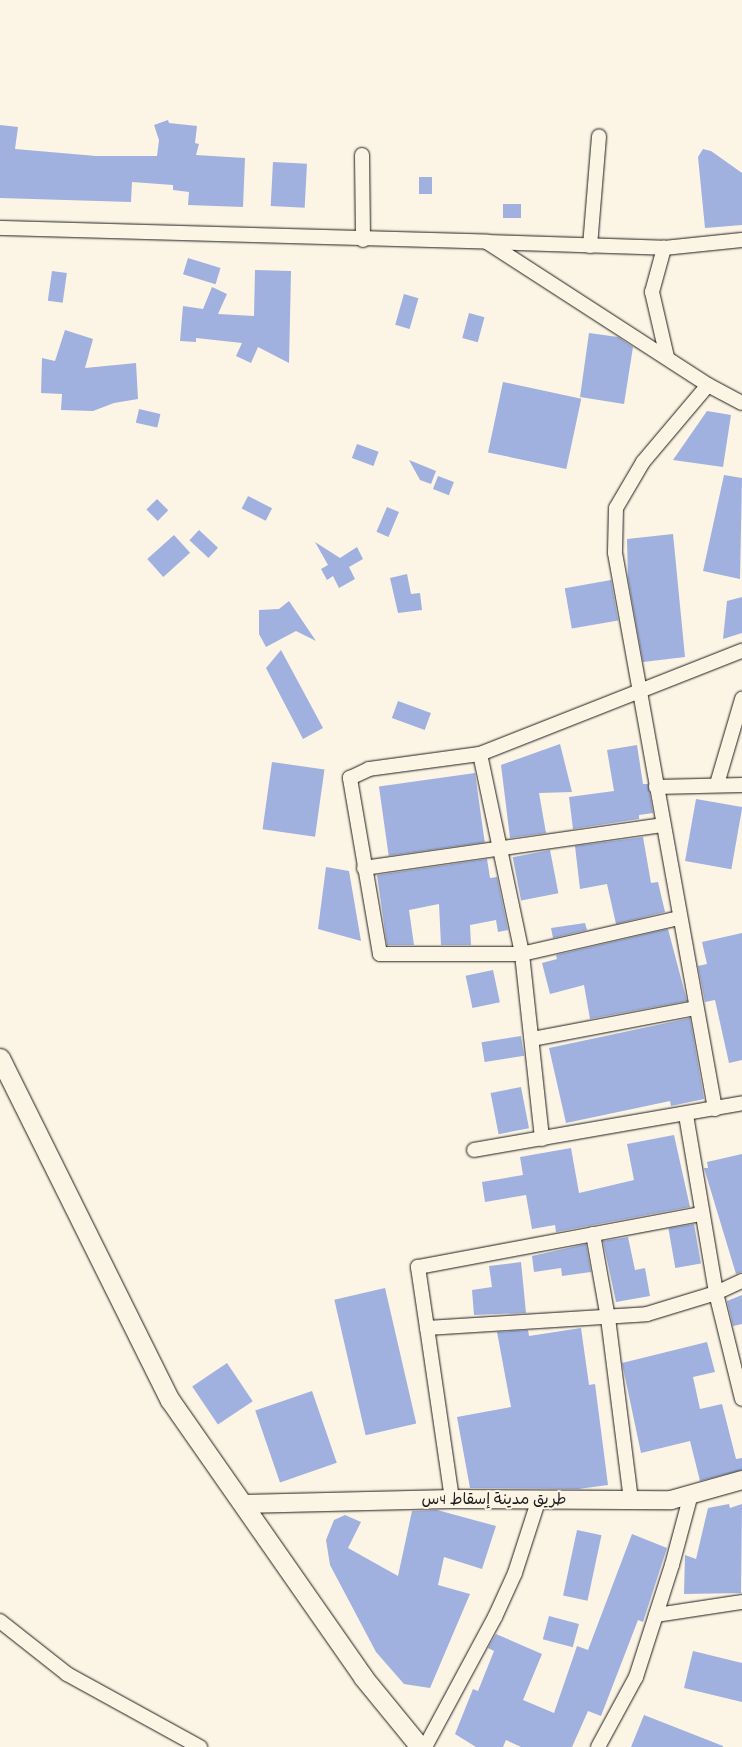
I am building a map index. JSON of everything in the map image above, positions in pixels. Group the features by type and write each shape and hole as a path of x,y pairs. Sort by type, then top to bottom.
{"main road":[{"path":"0,1058 170,1400 363,1677 420,1747"}],"street":[{"path":"590,246 599,136"},
{"path":"362,155 363,240"},
{"path":"0,228 664,248 742,240"},
{"path":"487,242 708,385 742,403"},
{"path":"664,248 652,292 667,357"},
{"path":"708,385 643,462 616,508 614,553 715,1109"},
{"path":"679,918 522,954 380,954 350,778 369,769 480,754 742,651"},
{"path":"718,784 742,699"},
{"path":"480,754 502,851 522,954 542,1139"},
{"path":"656,787 718,784 742,786"},
{"path":"364,868 502,851 662,825"},
{"path":"532,1038 696,1008"},
{"path":"474,1150 686,1115 742,1103"},
{"path":"686,1115 716,1293 742,1399"},
{"path":"452,1499 418,1267 702,1214"},
{"path":"593,1234 608,1318 631,1500"},
{"path":"427,1328 608,1318 647,1314 716,1293 742,1281"},
{"name":"طريق مدينة إسقاط 4س","path":"243,1504 452,1499 538,1502 671,1500 742,1480"},
{"path":"598,1747 636,1677 691,1494"},
{"path":"426,1747 507,1591 538,1502"},
{"path":"656,1614 742,1602"},
{"path":"0,1621 67,1674 200,1747"}],"building":[{"path":"168,120 169,123 197,126 195,143 199,144 196,155 245,158 243,207 188,205 189,192 173,190 173,185 132,182 131,202 0,198 0,125 18,127 15,149 96,156 157,156 159,140 154,125"},
{"path":"703,149 711,151 742,173 742,225 705,228 698,157"},
{"path":"273,162 307,164 305,208 271,206"},
{"path":"419,177 432,177 432,194 419,194"},
{"path":"503,204 521,204 521,218 503,218"},
{"path":"188,258 221,268 216,284 183,274"},
{"path":"255,270 291,271 289,363 258,347 251,363 236,356 242,343 196,338 196,342 180,341 183,306 203,309 212,287 227,294 218,314 254,316"},
{"path":"52,271 67,273 63,303 48,301"},
{"path":"404,294 418,298 410,329 395,325"},
{"path":"469,313 484,317 478,342 462,338"},
{"path":"65,330 93,339 85,368 136,363 138,399 114,403 93,411 61,410 62,394 41,393 42,358 55,361"},
{"path":"589,333 618,337 633,347 624,404 580,397"},
{"path":"503,382 581,399 566,469 488,452"},
{"path":"139,409 160,414 157,428 136,423"},
{"path":"707,411 731,415 723,467 673,460"},
{"path":"357,444 379,452 373,466 352,458"},
{"path":"409,460 436,471 431,484 420,480"},
{"path":"724,475 742,478 740,579 703,571"},
{"path":"438,476 454,482 449,495 433,489"},
{"path":"248,496 272,508 266,521 242,508"},
{"path":"157,499 168,510 158,521 146,510"},
{"path":"387,507 399,512 388,537 376,532"},
{"path":"199,530 218,548 208,558 189,540"},
{"path":"673,534 685,657 643,662 628,578 627,539"},
{"path":"174,535 190,553 163,577 147,559"},
{"path":"315,542 340,558 357,547 363,559 349,567 355,579 339,588 333,576 327,580 321,569 328,565"},
{"path":"407,574 411,594 420,593 422,610 398,613 390,578"},
{"path":"611,580 618,620 572,629 565,588"},
{"path":"742,597 742,633 723,639 727,601"},
{"path":"289,601 316,641 296,631 266,647 259,634 259,610 279,609"},
{"path":"281,650 323,728 303,739 266,668"},
{"path":"398,701 431,713 425,730 392,718"},
{"path":"560,744 572,792 539,793 546,833 510,838 501,765"},
{"path":"637,745 643,784 648,784 653,813 639,815 639,819 573,829 569,797 614,791 607,750"},
{"path":"272,762 324,769 315,837 263,829"},
{"path":"475,773 485,842 389,856 379,786"},
{"path":"696,799 742,807 731,869 685,861"},
{"path":"643,837 651,883 658,882 665,912 616,924 607,884 580,889 575,846"},
{"path":"550,850 558,893 521,900 513,857"},
{"path":"487,859 490,878 497,877 508,930 498,932 496,920 470,925 471,945 441,945 439,904 409,910 414,945 387,945 377,875"},
{"path":"326,867 349,871 361,941 318,929"},
{"path":"585,923 587,930 553,938 551,928"},
{"path":"668,929 687,1001 590,1019 584,985 550,994 542,963 557,959 556,955"},
{"path":"742,933 742,1060 729,1063 715,1000 705,1002 698,966 707,964 702,942"},
{"path":"493,970 500,1002 472,1008 466,976"},
{"path":"690,1018 704,1099 671,1106 670,1101 566,1123 549,1048"},
{"path":"521,1036 524,1056 485,1062 481,1042"},
{"path":"521,1087 529,1128 499,1134 491,1093"},
{"path":"674,1135 690,1207 556,1232 555,1225 532,1229 526,1195 485,1202 482,1182 523,1175 520,1157 571,1148 579,1193 634,1180 627,1144"},
{"path":"742,1154 742,1272 736,1274 704,1168 708,1168 707,1162"},
{"path":"694,1224 701,1263 675,1268 668,1229"},
{"path":"628,1237 635,1270 645,1268 650,1296 616,1302 603,1241"},
{"path":"586,1244 591,1272 562,1276 561,1268 534,1272 532,1256"},
{"path":"521,1262 526,1313 474,1315 472,1290 492,1287 489,1266"},
{"path":"385,1288 416,1423 366,1435 334,1300"},
{"path":"742,1295 742,1324 733,1326 727,1301"},
{"path":"581,1328 589,1385 595,1384 608,1485 578,1489 470,1488 457,1417 511,1407 497,1332 528,1330 529,1336"},
{"path":"707,1342 715,1372 693,1377 700,1409 722,1404 736,1459 742,1458 742,1470 700,1481 690,1441 641,1453 622,1363"},
{"path":"227,1363 253,1401 218,1425 192,1386"},
{"path":"312,1391 337,1463 280,1482 255,1411"},
{"path":"729,1504 730,1508 742,1504 741,1593 684,1594 685,1555 696,1559 708,1508"},
{"path":"437,1510 496,1526 482,1569 444,1557 438,1585 470,1594 430,1688 404,1684 376,1652 330,1565 326,1540 334,1520 345,1515 361,1522 348,1548 398,1576 412,1511"},
{"path":"577,1530 601,1535 588,1601 563,1596"},
{"path":"632,1534 667,1548 643,1622 638,1620 601,1716 588,1711 572,1747 521,1747 506,1740 503,1747 476,1747 455,1734 473,1689 478,1691 494,1651 488,1648 496,1634 542,1654 523,1700 554,1713 577,1646 588,1650"},
{"path":"549,1616 579,1624 573,1647 543,1639"},
{"path":"693,1651 742,1663 742,1702 684,1688"},
{"path":"644,1715 723,1746 723,1747 631,1747"}]}
